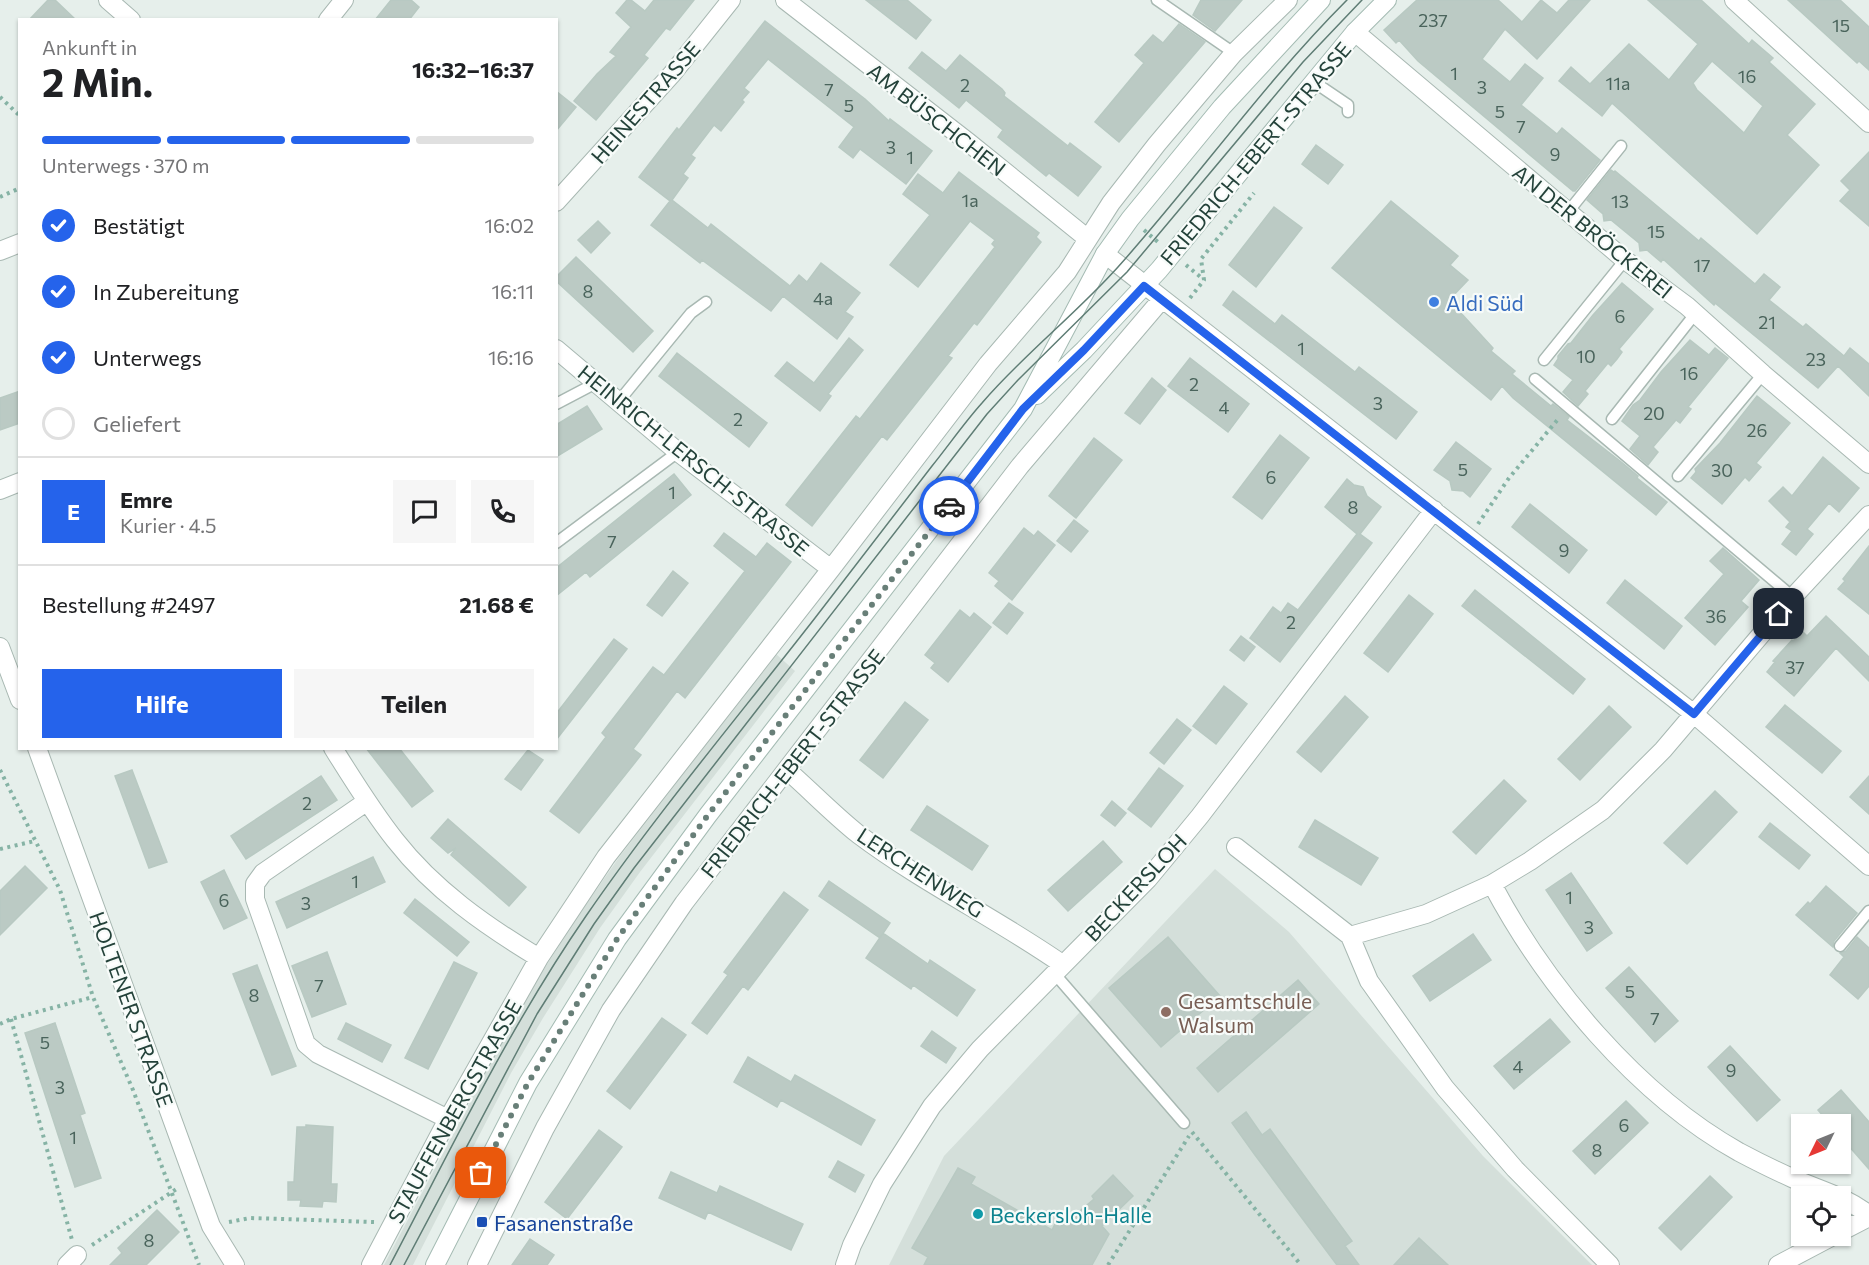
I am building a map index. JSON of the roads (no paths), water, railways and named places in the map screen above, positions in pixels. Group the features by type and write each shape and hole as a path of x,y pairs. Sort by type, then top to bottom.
{"street":[{"path":"108,0 128,18"},
{"path":"330,18 344,0"},
{"name":"HEINESTRASSE","path":"558,200 672,74 731,0"},
{"name":"AM BÜSCHCHEN","path":"785,0 969,142 1088,239"},
{"path":"1088,239 1111,203 1157,144 1234,53 1288,0"},
{"name":"FRIEDRICH-EBERT-STRASSE","path":"1023,409 1071,314 1105,254 1165,175 1222,107 1321,0"},
{"name":"FRIEDRICH-EBERT-STRASSE","path":"435,1265 528,1083 617,939 708,815 1023,409 1084,350 1144,286 1355,33 1387,0"},
{"path":"1734,0 1865,113"},
{"name":"AN DER BRÖCKEREI","path":"1355,33 1625,260 1695,314 1869,464"},
{"name":"STAUFFENBERGSTRASSE","path":"370,1265 448,1119 539,958 606,857 988,364 1067,272 1088,239"},
{"path":"0,252 18,244"},
{"path":"1105,254 1694,714 1869,866"},
{"name":"FRIEDRICH-EBERT-STRASSE","path":"477,1265 545,1128 610,1011 684,903 1020,466 1162,299"},
{"name":"HEINRICH-LERSCH-STRASSE","path":"558,351 678,452 831,569"},
{"path":"0,490 18,483"},
{"name":"BECKERSLOH","path":"845,1265 882,1184 932,1106 980,1049 1148,879 1200,816 1434,510"},
{"path":"1350,936 1426,914 1492,884 1530,861 1603,810 1662,750 1793,597 1869,515"},
{"path":"0,647 18,695"},
{"name":"HOLTENER STRASSE","path":"38,750 211,1226 235,1265"},
{"path":"334,750 366,802 396,842 438,885 492,929 539,958"},
{"name":"LERCHENWEG","path":"787,770 858,833 940,888 1023,937 1058,969"},
{"path":"366,802 263,873 255,884 255,899 306,1044 318,1054 448,1119"},
{"path":"1236,847 1350,936 1370,981 1444,1088 1515,1169 1610,1265"},
{"path":"1492,884 1510,919 1536,958 1584,1019 1635,1073 1687,1118 1738,1151 1792,1178 1855,1203 1869,1216 1851,1226"},
{"path":"1778,1265 1814,1246"}],"lane":[{"path":"1157,0 1234,53"},
{"path":"1314,82 1348,105 1348,112"},
{"path":"1568,212 1620,146"},
{"path":"1544,360 1625,260"},
{"path":"619,401 691,313 706,302"},
{"path":"1612,419 1695,314"},
{"path":"1678,476 1762,374"},
{"path":"1535,379 1793,597"},
{"path":"558,403 596,383"},
{"path":"558,542 678,452"},
{"path":"1840,946 1869,911"},
{"path":"1058,969 1184,1123"}],"tram line":[{"path":"390,1265 532,1000 586,916 641,840 975,411 998,385 1085,302 1118,267 1287,64 1347,0"},
{"path":"404,1265 537,1014 594,924 634,868 987,414 1127,272 1303,62 1362,0"}],"place":[{"name":"Aldi Süd","path":"1434,302"},
{"name":"Gesamtschule Walsum","path":"1166,1012"},
{"name":"Beckersloh-Halle","path":"978,1214"},
{"name":"Fasanenstraße","path":"482,1222"}]}
